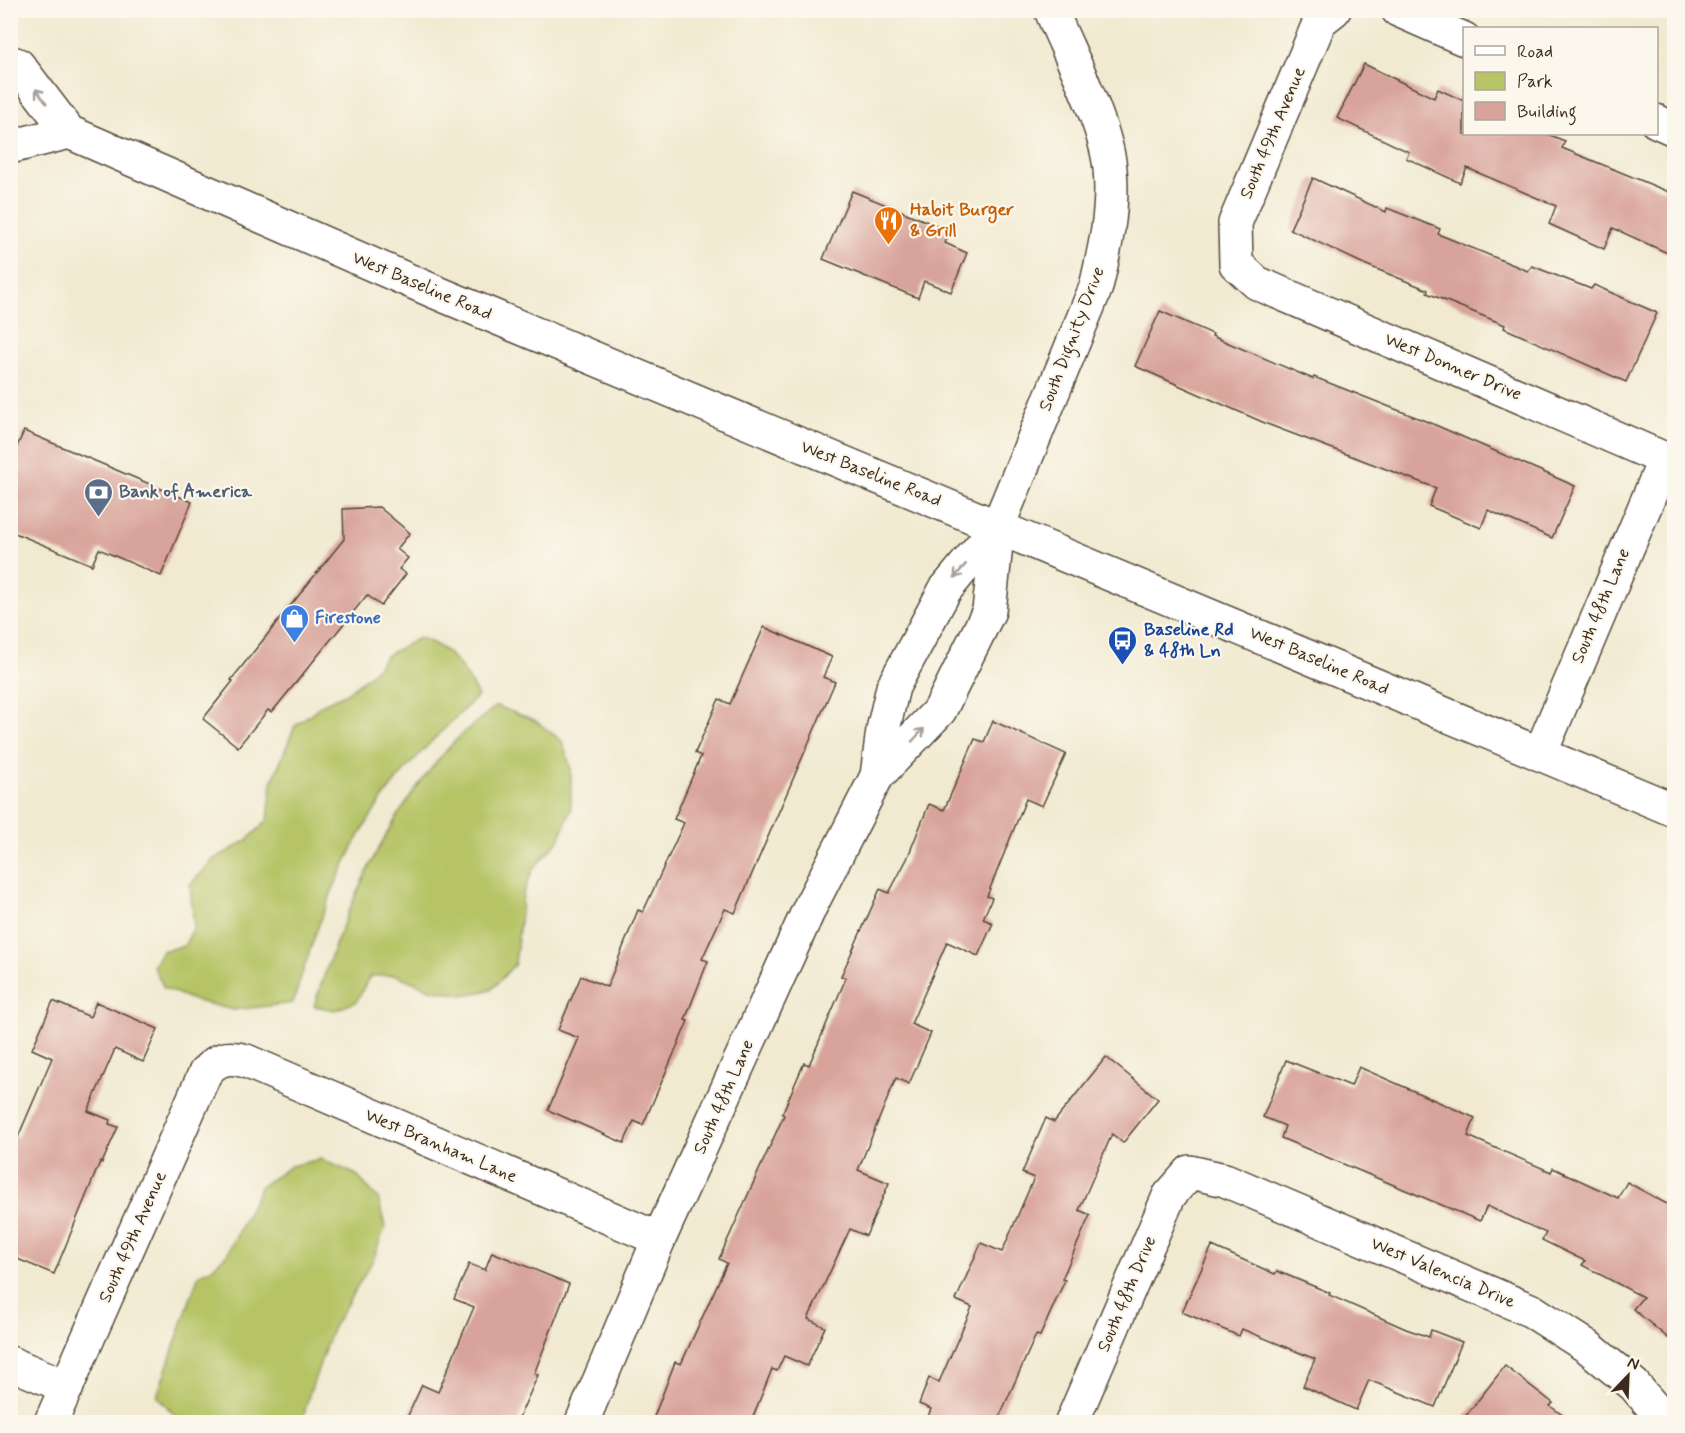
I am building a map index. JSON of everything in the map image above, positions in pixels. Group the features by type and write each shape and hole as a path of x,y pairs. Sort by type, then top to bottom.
{"street":[{"name":"South Dignity Drive","path":"998,526 1096,287 1105,251 1110,209 1110,168 1097,121 1050,10"},
{"name":"South 49th Avenue","path":"1236,264 1235,223 1320,21 1334,10"},
{"path":"1398,10 1463,39"},
{"name":"West Baseline Road","path":"10,62 18,65 69,132 405,279 1674,810"},
{"path":"1658,122 1674,129"},
{"path":"10,147 69,132"},
{"name":"West Donner Drive","path":"1236,264 1257,283 1670,460"},
{"name":"South 48th Lane","path":"1540,754 1670,460"},
{"name":"South 48th Lane","path":"877,776 883,730 893,687 945,590 998,526"},
{"name":"South 48th Lane","path":"582,1422 659,1239 811,905 877,776 940,710 989,611 998,526"},
{"name":"South 49th Avenue","path":"51,1422 205,1073 212,1064 222,1058"},
{"name":"West Branham Lane","path":"222,1058 246,1061 659,1239"},
{"name":"South 48th Drive","path":"1072,1422 1169,1196 1190,1172"},
{"name":"West Valencia Drive","path":"1190,1172 1225,1180 1532,1311 1588,1347 1634,1385 1666,1422"},
{"path":"10,1363 67,1387"}],"green space":[{"path":"419,638 448,653 461,668 478,696 402,774 359,836 333,890 311,946 293,1003 233,1010 193,1000 164,988 153,966 162,951 184,946 194,927 190,885 214,859 246,841 268,820 272,782 295,726 323,704 345,694 372,673 387,655"},
{"path":"496,706 534,720 562,741 571,768 571,809 559,840 533,869 523,894 515,964 491,990 462,995 430,989 396,975 370,976 356,1002 335,1010 314,1006 353,900 387,833 429,771 454,742"},
{"path":"320,1159 355,1174 378,1198 385,1227 373,1260 332,1329 302,1422 181,1422 157,1396 199,1274 211,1269 227,1254 261,1186 291,1166"}],"building":[{"path":"1364,64 1434,98 1438,89 1463,101 1463,135 1550,135 1565,141 1562,148 1674,194 1674,256 1613,228 1604,249 1549,224 1556,206 1467,168 1460,183 1406,158 1409,152 1337,118"},
{"path":"1313,178 1386,212 1387,208 1440,229 1438,234 1528,271 1532,266 1591,289 1594,285 1657,313 1626,382 1290,229"},
{"name":"Habit Burger & Grill","path":"852,191 950,231 945,243 967,253 951,292 924,281 918,298 823,259"},
{"path":"1160,311 1313,379 1314,377 1433,424 1575,486 1552,538 1488,510 1481,528 1429,506 1436,488 1267,424 1135,366"},
{"name":"Bank of America","path":"24,431 192,502 161,576 99,549 92,565 10,531 10,462"},
{"name":"Firestone","path":"379,507 410,533 397,549 408,558 399,569 406,574 381,606 367,595 272,712 268,710 238,747 203,719 233,681 231,680 344,539 343,509"},
{"path":"764,627 832,657 823,677 835,682 735,913 725,909 702,959 708,961 685,1020 688,1021 643,1125 634,1121 624,1143 548,1110 579,1038 558,1030 581,976 607,987 638,910 643,912 684,823 674,819 701,756 695,753 719,699 730,704"},
{"path":"993,721 1066,754 1042,806 1026,799 987,896 992,898 983,919 993,923 978,956 947,942 911,1024 931,1033 909,1084 896,1078 858,1170 889,1183 866,1236 850,1229 808,1319 825,1327 807,1366 784,1356 777,1371 772,1369 751,1422 652,1422 675,1362 681,1364 727,1263 719,1259 784,1115 782,1114 804,1063 809,1065 846,978 841,976 880,889 889,893 907,859 929,804 944,810 975,739 984,742"},
{"path":"53,1001 90,1017 96,1002 158,1029 143,1062 115,1049 88,1111 110,1120 109,1124 118,1127 102,1163 100,1162 54,1274 10,1256 10,1134 18,1137 52,1058 32,1049"},
{"path":"1106,1057 1158,1099 1123,1143 1112,1134 1079,1210 1090,1215 1062,1279 1065,1280 1040,1336 1036,1335 997,1422 926,1422 931,1409 919,1404 929,1378 939,1382 972,1307 956,1300 981,1243 1002,1252 1034,1178 1022,1173 1046,1118 1054,1122"},
{"path":"1286,1060 1351,1086 1359,1067 1475,1118 1468,1136 1551,1172 1553,1168 1618,1198 1627,1182 1674,1208 1674,1343 1633,1309 1643,1297 1582,1265 1585,1261 1542,1240 1546,1233 1487,1206 1480,1221 1281,1138 1285,1126 1263,1117"},
{"path":"1212,1246 1275,1274 1277,1271 1330,1293 1329,1295 1406,1329 1429,1337 1431,1330 1462,1342 1435,1407 1369,1380 1356,1410 1303,1386 1315,1359 1242,1329 1239,1336 1182,1312"},
{"path":"492,1252 569,1284 534,1374 538,1375 517,1422 405,1422 422,1385 438,1392 474,1307 454,1299 469,1264 485,1270"},
{"path":"1505,1366 1553,1403 1550,1406 1572,1422 1461,1422"}],"place":[{"name":"Habit Burger & Grill","path":"889,246"},
{"name":"Bank of America","path":"98,518"},
{"name":"Firestone","path":"294,644"},
{"name":"Baseline Rd & 48th Ln","path":"1123,666"}]}
